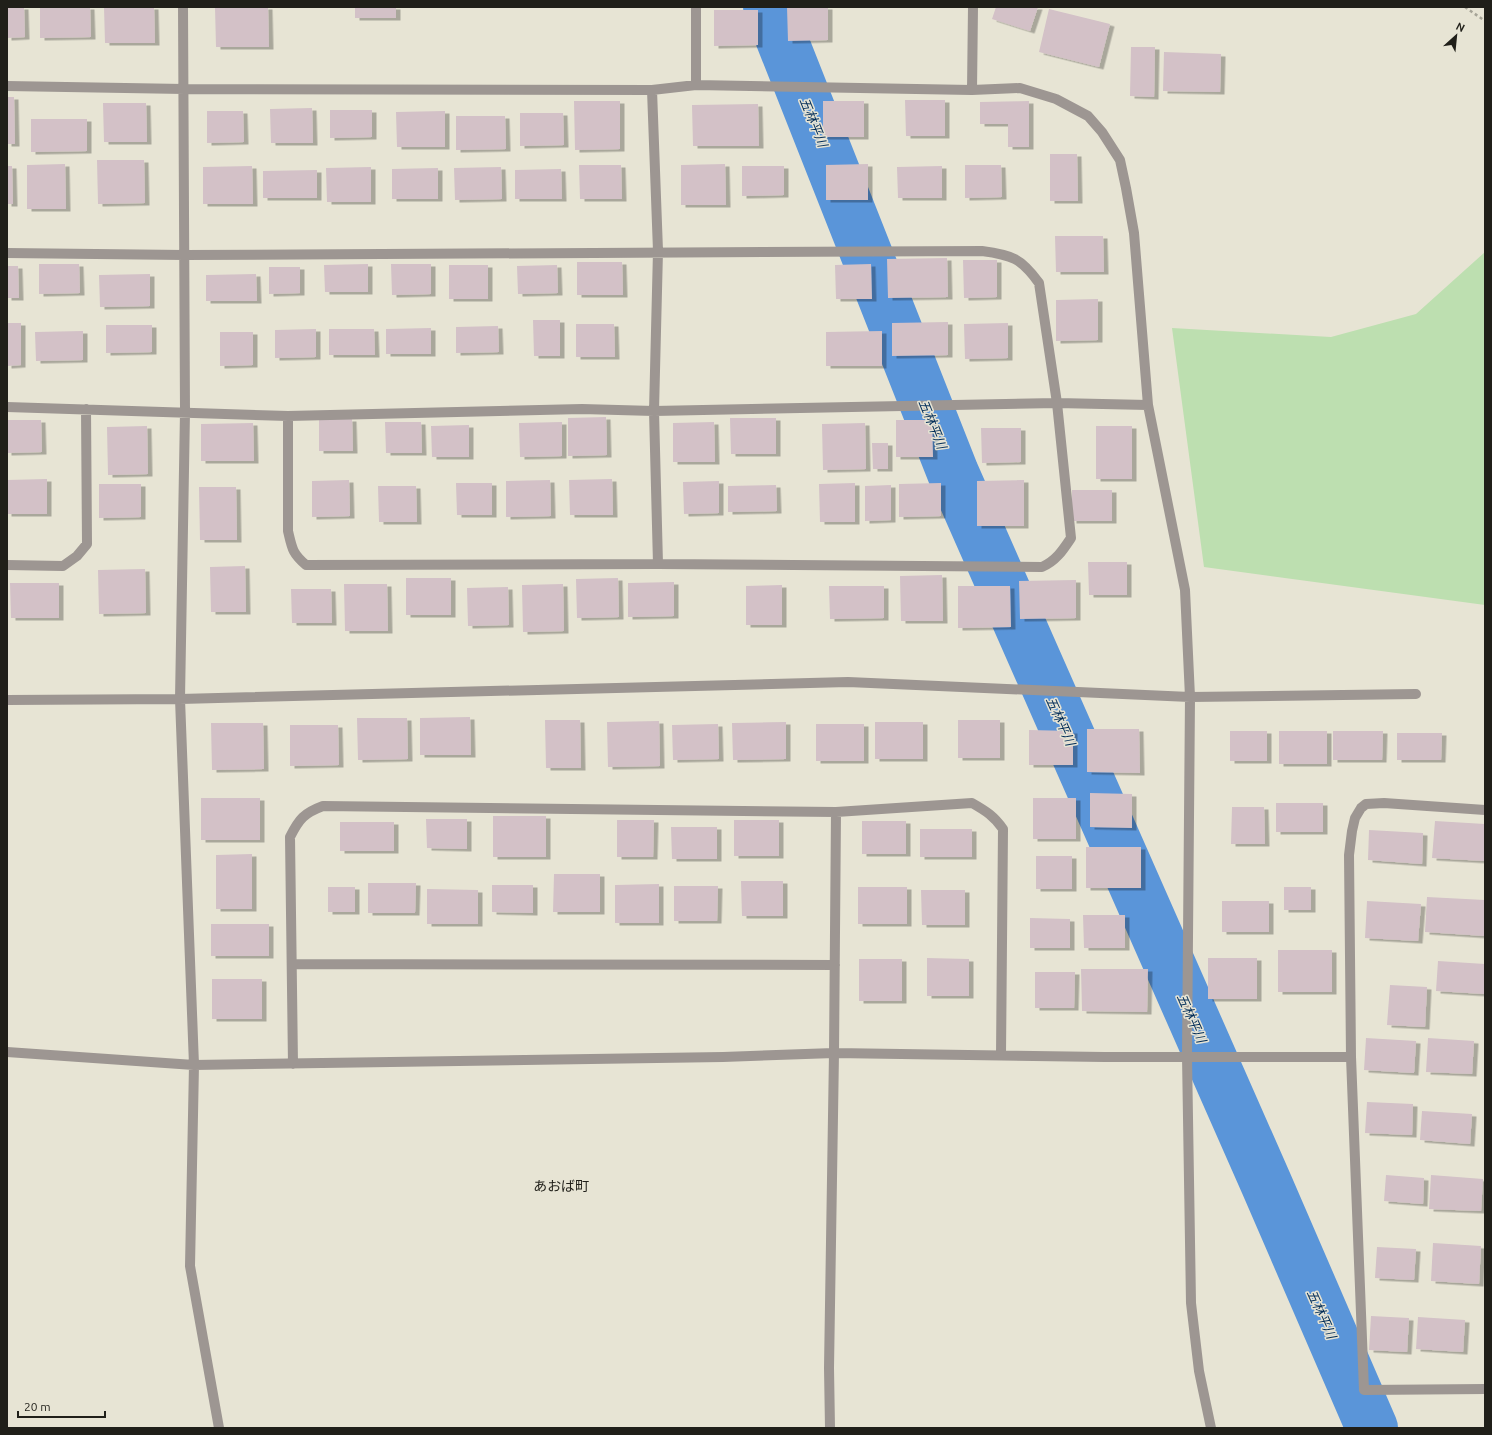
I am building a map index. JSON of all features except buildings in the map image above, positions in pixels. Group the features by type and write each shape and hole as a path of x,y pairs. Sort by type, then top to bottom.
{"street":[{"path":"183,7 185,412 180,699 194,1065 190,1266 219,1428"},
{"path":"696,7 696,85"},
{"path":"972,90 973,7"},
{"path":"7,86 184,89 652,90 696,85 972,90 1020,88 1056,99 1088,116 1102,132 1120,160 1126,188 1134,233 1148,405 1185,590 1190,697 1187,1056 1191,1302 1199,1371 1211,1428"},
{"path":"652,90 658,252 654,411 658,564"},
{"path":"7,253 184,255 982,251 1004,254 1017,259 1028,268 1039,283 1040,298 1057,403 1071,538 1062,552 1050,563 1042,567 658,564 306,565 296,557 292,549 288,531 288,416"},
{"path":"7,407 288,416 582,409 654,411 1057,403 1148,405"},
{"path":"7,565 63,566 78,556 87,544 86,409"},
{"path":"7,700 180,699 848,682 1190,697 1416,694"},
{"path":"294,1064 290,837 297,823 310,811 323,806 836,812 972,803 989,812 996,819 1003,830 1001,1055"},
{"path":"1485,810 1384,803 1366,804 1361,808 1355,818 1349,855 1351,1057 1364,1390 1485,1389"},
{"path":"830,1428 829,1368 836,812"},
{"path":"292,964 835,965"},
{"path":"7,1052 194,1065 716,1058 834,1053 1351,1057"}],"path":[{"path":"1465,7 1485,21"}],"green space":[{"path":"1485,252 1485,605 1204,567 1172,328 1331,337 1416,314"}],"waterway":[{"name":"五林平川","path":"769,7 953,473 1266,1183 1372,1428"}],"district":[{"name":"あおば町","path":"561,1186"}]}
